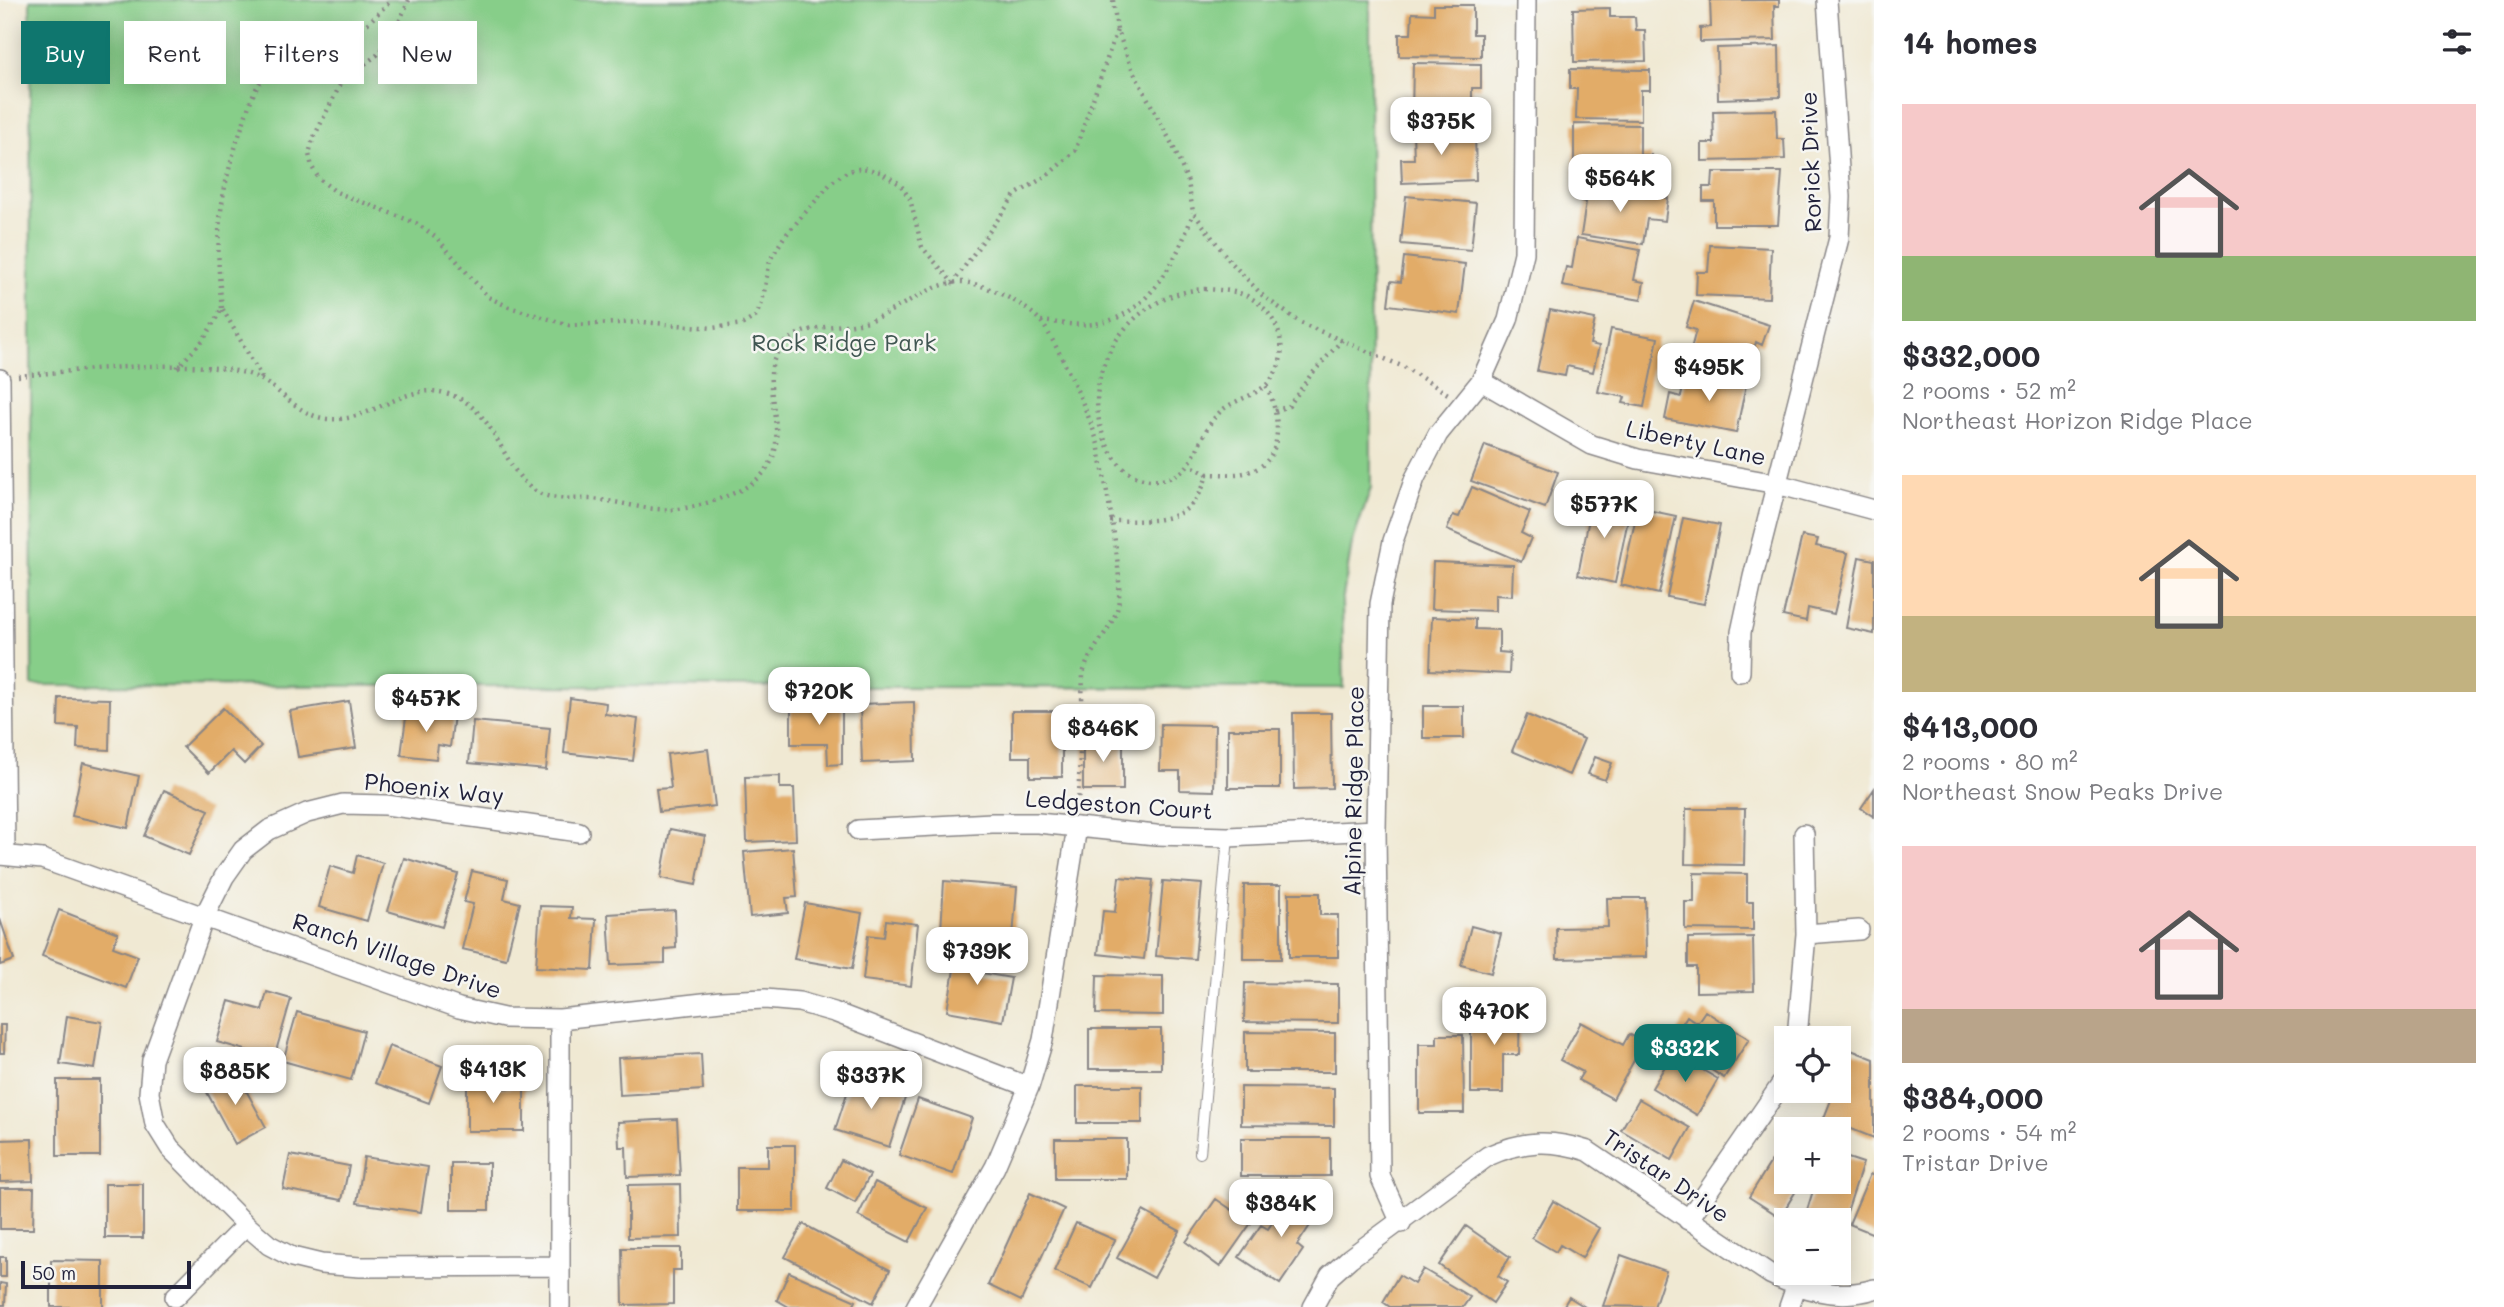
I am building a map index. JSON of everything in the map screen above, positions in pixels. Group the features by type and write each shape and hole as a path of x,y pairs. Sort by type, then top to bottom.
{"street":[{"name":"Alpine Ridge Place","path":"1401,1223 1380,1176 1376,830 1380,604 1393,541 1415,478 1438,434 1480,381 1508,320 1524,253 1525,0"},
{"name":"Rorick Drive","path":"1740,672 1741,632 1839,238 1841,197 1827,0"},
{"path":"2,855 0,506 7,377"},
{"name":"Liberty Lane","path":"1480,381 1592,444 1638,459 1777,484 1874,510"},
{"name":"Phoenix Way","path":"560,1266 360,1268 321,1264 292,1257 270,1245 246,1225 170,1148 155,1124 149,1093 152,1060 205,915 224,877 243,850 270,830 307,813 343,804 386,805 579,832"},
{"name":"Ledgeston Court","path":"858,830 1038,822 1156,835 1228,837 1376,830"},
{"path":"922,1305 995,1167 1029,1087 1043,1040 1077,827"},
{"path":"1798,1026 1806,934 1804,834"},
{"name":"Ranch Village Drive","path":"2,855 41,859 205,915 459,1008 504,1018 560,1019 721,1001 765,999 799,1002 834,1012 1029,1087"},
{"path":"1806,934 1859,930"},
{"path":"560,1019 560,1307"},
{"path":"1688,1220 1774,1095"},
{"name":"Tristar Drive","path":"1313,1307 1330,1276 1489,1156 1512,1146 1536,1142 1562,1142 1588,1151 1770,1274 1796,1287 1829,1292 1874,1289"},
{"path":"175,1297 246,1225"},
{"path":"1789,1307 1796,1287"}],"lane":[{"path":"1200,1153 1228,837"}],"path":[{"path":"391,0 371,21 341,43 327,51 283,62 268,72 256,89 229,165 219,210 216,253 222,308 263,379 295,408 313,417 332,420 351,418 407,394 427,391 445,393 463,400 480,414 500,439 519,473 532,489 543,495 603,500 636,508 695,507 732,495 755,481 768,467 775,451 777,430 770,369 782,346 797,334 852,326 881,317 930,290 953,283 972,282 992,288 1041,321 1080,326 1104,323 1137,307 1164,275 1185,239 1193,212 1188,182 1173,146 1132,71 1117,30 1113,0"},
{"path":"409,0 395,32 377,55 342,81 313,138 309,154 312,167 319,179 336,192 416,223 436,237 488,297 509,307 569,325 643,322 713,328 743,324 755,317 762,303 770,261 785,237 832,182 848,171 863,168 880,172 900,184 909,199 922,247 953,283"},
{"path":"953,283 1015,195 1048,175 1075,151 1117,30"},
{"path":"1193,212 1229,261 1278,308 1404,367 1463,403"},
{"path":"1205,289 1238,293 1265,308 1278,327 1281,347 1278,365 1266,385 1219,412 1207,428 1190,465 1165,479 1139,478 1119,465 1105,440 1097,398 1103,362 1121,331 1142,312 1167,297 1205,289"},
{"path":"1137,307 1142,312"},
{"path":"177,368 204,340 222,308"},
{"path":"1265,308 1278,308"},
{"path":"1041,321 1098,443 1121,582 1118,607 1087,659 1083,674 1077,827"},
{"path":"1275,411 1289,407 1310,376 1342,340"},
{"path":"7,377 177,368 233,371 263,379"},
{"path":"1190,465 1207,474 1252,471 1269,457 1277,441 1275,411 1266,385"},
{"path":"1098,443 1105,440"},
{"path":"1110,521 1161,521 1180,514 1203,488 1207,474"}],"green space":[{"name":"Rock Ridge Park","path":"30,0 1370,0 1371,488 1352,544 1342,602 1344,688 32,685 30,84 110,84 110,21 30,21"}],"building":[{"path":"1710,0 1779,0 1779,6 1774,6 1775,40 1700,42 1700,28 1711,27"},
{"path":"1434,5 1473,5 1473,34 1481,34 1481,57 1399,56 1399,34 1411,34 1412,13 1434,14"},
{"path":"1610,8 1610,17 1635,17 1636,30 1645,30 1646,61 1574,62 1573,9"},
{"path":"1779,46 1780,97 1718,99 1717,48"},
{"path":"1413,63 1481,64 1481,88 1472,88 1472,116 1412,116"},
{"path":"1570,69 1650,70 1650,90 1641,90 1641,120 1576,119 1577,89 1570,89"},
{"path":"1776,110 1777,139 1784,139 1785,159 1702,161 1702,143 1714,143 1713,111"},
{"path":"1574,124 1640,125 1640,155 1651,155 1650,174 1574,174"},
{"path":"1475,129 1476,180 1402,183 1401,159 1414,159 1413,131"},
{"path":"1713,172 1782,172 1778,225 1714,225 1714,201 1703,201 1703,187 1712,187"},
{"path":"1583,185 1668,198 1665,221 1647,219 1643,244 1581,235 1586,202 1581,201"},
{"path":"1406,196 1476,203 1471,250 1401,244"},
{"path":"1577,238 1640,250 1634,280 1644,282 1641,300 1562,286 1566,267 1572,268"},
{"path":"1710,245 1771,248 1769,298 1696,295 1697,272 1708,272"},
{"path":"1404,257 1465,264 1459,314 1388,305 1391,281 1401,282"},
{"path":"1694,301 1769,325 1762,345 1756,342 1747,371 1690,353 1696,330 1686,327"},
{"path":"1550,310 1595,319 1590,344 1599,346 1593,372 1567,366 1565,376 1537,371"},
{"path":"1611,329 1658,338 1644,407 1623,403 1625,397 1598,392"},
{"path":"1713,374 1747,380 1736,433 1665,419 1670,394 1681,397 1685,377 1711,382"},
{"path":"1485,445 1558,472 1545,508 1471,481"},
{"path":"1472,487 1530,512 1521,533 1531,538 1521,562 1447,530 1453,515 1459,517"},
{"path":"1593,498 1631,505 1615,583 1578,575"},
{"path":"1638,508 1676,516 1659,594 1621,585"},
{"path":"1683,518 1720,525 1704,604 1667,597"},
{"path":"1802,536 1818,539 1816,546 1848,553 1834,614 1808,608 1806,621 1783,616"},
{"path":"1859,557 1874,560 1874,634 1846,628"},
{"path":"1433,562 1513,565 1512,596 1495,595 1495,611 1431,609"},
{"path":"1432,617 1475,619 1475,629 1499,630 1499,652 1510,653 1509,674 1430,670"},
{"path":"59,698 110,699 109,750 77,748 78,727 58,726"},
{"path":"570,698 606,703 605,714 638,719 633,761 564,753"},
{"path":"349,701 356,748 298,757 290,711"},
{"path":"842,702 842,764 828,765 827,744 791,744 791,703"},
{"path":"914,702 915,761 862,763 860,704"},
{"path":"1423,706 1464,706 1464,738 1423,738"},
{"path":"223,708 261,746 244,764 231,751 209,773 183,747"},
{"path":"407,710 454,715 450,747 438,745 436,759 401,755"},
{"path":"1012,711 1062,711 1062,777 1030,777 1030,757 1012,757"},
{"path":"1150,713 1150,731 1118,733 1117,714"},
{"path":"1293,713 1331,713 1332,788 1294,789"},
{"path":"1527,715 1584,739 1569,775 1512,751"},
{"path":"473,721 550,728 546,770 469,763"},
{"path":"1161,724 1215,725 1214,791 1180,790 1180,771 1160,771"},
{"path":"1228,729 1280,729 1280,788 1228,788"},
{"path":"1083,739 1123,739 1123,790 1083,790"},
{"path":"708,749 715,806 659,812 656,789 671,788 667,754"},
{"path":"1595,757 1612,763 1605,780 1588,774"},
{"path":"83,763 139,776 128,828 72,816"},
{"path":"780,776 780,788 794,788 796,840 747,842 745,777"},
{"path":"1874,789 1874,817 1861,808"},
{"path":"164,790 209,810 189,855 144,836"},
{"path":"1686,809 1745,809 1744,865 1685,864"},
{"path":"670,829 705,836 696,885 661,878"},
{"path":"793,848 797,897 786,898 788,913 750,917 744,852"},
{"path":"357,855 383,863 367,921 319,907 330,866 353,873"},
{"path":"404,858 458,874 442,927 388,911"},
{"path":"472,871 508,879 504,899 520,903 506,959 462,949 473,904 464,902"},
{"path":"1694,873 1747,874 1747,902 1753,902 1753,930 1685,929 1685,902 1694,902"},
{"path":"1119,877 1153,880 1144,959 1098,954 1103,911 1115,912"},
{"path":"944,881 1017,887 1013,937 941,931"},
{"path":"1163,881 1202,884 1195,959 1156,956"},
{"path":"1244,885 1281,885 1281,959 1243,959"},
{"path":"1289,893 1320,893 1320,915 1338,915 1338,957 1289,957"},
{"path":"1607,898 1645,898 1646,957 1557,959 1556,928 1608,927"},
{"path":"805,903 862,913 852,969 794,959"},
{"path":"540,906 572,907 571,918 596,919 593,970 536,967"},
{"path":"59,910 118,933 113,947 138,956 126,988 42,956"},
{"path":"675,910 676,948 665,949 665,963 611,965 608,914"},
{"path":"0,919 14,960 0,965"},
{"path":"886,920 918,924 911,986 863,980 868,935 884,937"},
{"path":"1471,926 1501,934 1491,973 1461,965"},
{"path":"1753,937 1754,991 1696,992 1696,967 1688,967 1688,938"},
{"path":"958,946 986,951 982,973 1011,978 1003,1021 947,1011"},
{"path":"1097,975 1163,976 1163,1015 1096,1014"},
{"path":"1245,983 1338,984 1338,1023 1244,1022"},
{"path":"267,992 291,999 274,1058 217,1042 229,1001 262,1010"},
{"path":"1489,1001 1520,1002 1519,1055 1503,1055 1503,1093 1471,1093 1471,1026 1489,1026"},
{"path":"1705,1011 1749,1039 1724,1078 1670,1043 1687,1016 1697,1023"},
{"path":"297,1012 364,1031 351,1080 283,1061"},
{"path":"67,1016 102,1022 95,1069 60,1064"},
{"path":"1581,1022 1623,1045 1629,1034 1644,1042 1613,1099 1578,1080 1583,1072 1560,1060"},
{"path":"0,1025 5,1025 4,1053 0,1053"},
{"path":"1089,1029 1161,1029 1161,1069 1089,1069"},
{"path":"1245,1032 1335,1033 1335,1072 1245,1072"},
{"path":"1437,1035 1463,1035 1464,1113 1419,1113 1419,1044 1437,1044"},
{"path":"389,1046 442,1066 429,1103 375,1083"},
{"path":"1851,1050 1874,1059 1874,1138 1851,1129 1851,1117 1824,1117 1830,1103 1851,1103"},
{"path":"1673,1053 1718,1079 1697,1115 1652,1088"},
{"path":"701,1054 703,1090 620,1095 618,1058"},
{"path":"235,1070 266,1127 235,1144 204,1087"},
{"path":"467,1071 494,1071 494,1088 524,1088 524,1131 467,1131"},
{"path":"853,1075 907,1092 889,1147 835,1130"},
{"path":"57,1080 100,1080 100,1156 57,1156"},
{"path":"1077,1086 1142,1086 1142,1123 1077,1123"},
{"path":"1241,1087 1334,1088 1334,1126 1241,1125"},
{"path":"918,1099 972,1118 953,1174 899,1155"},
{"path":"1639,1099 1690,1128 1672,1160 1621,1130"},
{"path":"677,1119 680,1175 627,1177 626,1147 619,1147 618,1122"},
{"path":"1241,1138 1330,1138 1330,1176 1241,1176"},
{"path":"32,1139 33,1181 0,1182 0,1140"},
{"path":"1055,1139 1127,1139 1127,1179 1055,1179"},
{"path":"768,1145 795,1145 795,1211 737,1211 737,1167 768,1167"},
{"path":"290,1155 349,1166 342,1200 283,1189"},
{"path":"364,1157 428,1167 421,1212 357,1203"},
{"path":"1774,1157 1774,1194 1794,1194 1786,1208 1774,1208 1774,1213 1749,1197"},
{"path":"1851,1159 1863,1163 1848,1208 1808,1208 1812,1194 1851,1194"},
{"path":"841,1160 870,1175 855,1203 827,1188"},
{"path":"451,1163 489,1163 489,1210 451,1210"},
{"path":"1870,1174 1874,1176 1874,1234 1851,1225"},
{"path":"875,1182 927,1208 909,1242 858,1216"},
{"path":"105,1184 143,1184 143,1238 105,1238"},
{"path":"680,1184 681,1237 628,1238 628,1185"},
{"path":"0,1188 34,1188 33,1229 0,1229"},
{"path":"1293,1190 1321,1209 1297,1245 1303,1250 1280,1284 1239,1257 1261,1225 1268,1229"},
{"path":"1030,1193 1064,1209 1021,1301 988,1285"},
{"path":"1216,1199 1251,1223 1220,1267 1186,1242"},
{"path":"1553,1201 1599,1228 1582,1258 1560,1245 1556,1252 1532,1238"},
{"path":"1143,1211 1180,1231 1154,1278 1117,1258"},
{"path":"1076,1223 1115,1240 1092,1288 1054,1271"},
{"path":"803,1224 890,1270 873,1303 785,1257"},
{"path":"1466,1226 1510,1257 1498,1276 1507,1282 1493,1303 1439,1265"},
{"path":"622,1248 681,1248 681,1270 673,1270 673,1304 623,1305"},
{"path":"1621,1255 1666,1271 1654,1307 1603,1306"},
{"path":"0,1257 6,1257 6,1277 0,1277"},
{"path":"51,1260 103,1261 103,1307 51,1307"},
{"path":"1423,1269 1470,1297 1463,1307 1390,1307 1383,1302 1399,1275 1414,1284"},
{"path":"789,1272 856,1301 853,1307 789,1307 777,1300"},
{"path":"0,1283 6,1284 5,1305 0,1305"},
{"path":"1569,1297 1585,1307 1563,1307"}]}
